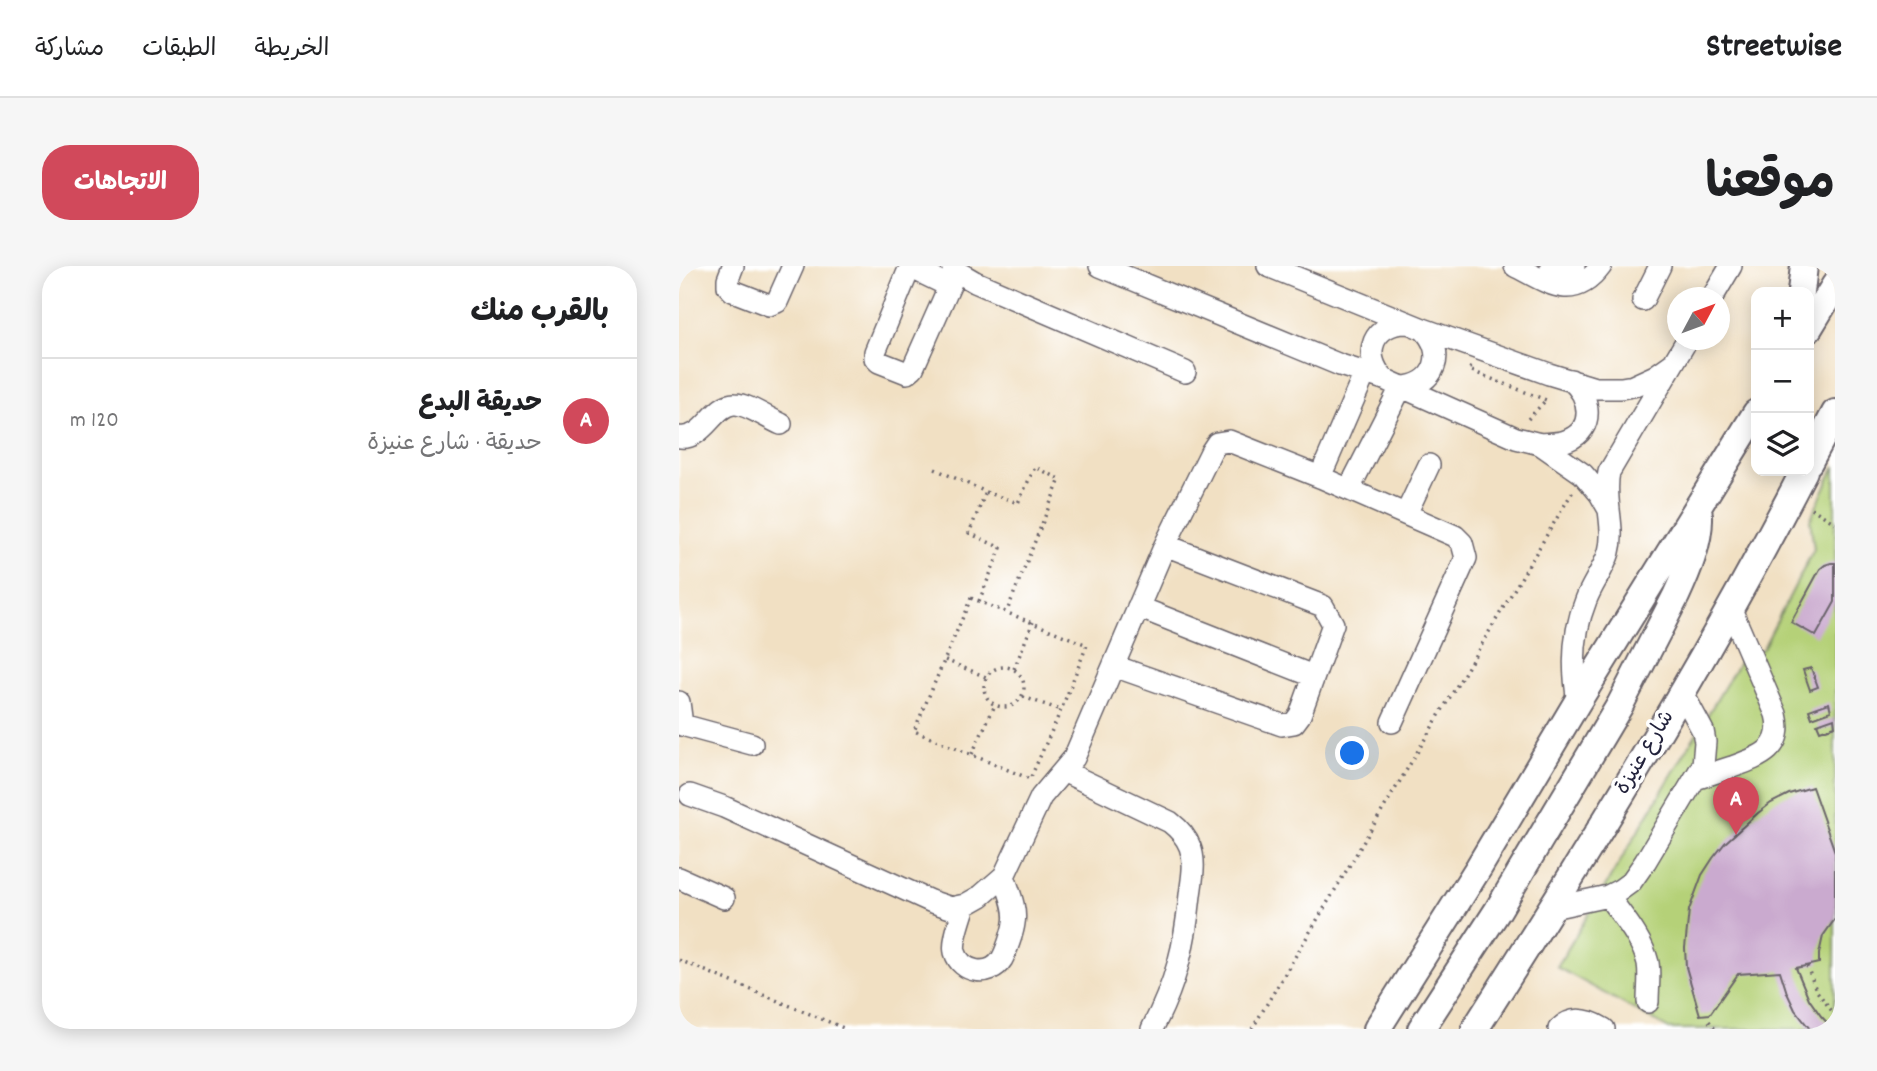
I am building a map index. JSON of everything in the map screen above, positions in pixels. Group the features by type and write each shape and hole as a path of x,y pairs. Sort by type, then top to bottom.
{"main road":[{"path":"1802,287 1804,266"},
{"path":"1814,320 1835,285"},
{"path":"1814,453 1835,413"},
{"path":"1377,1029 1751,421"},
{"name":"شارع عنيزة","path":"1475,1029 1552,908 1682,692 1801,476"},
{"path":"1420,1029 1497,910 1620,705 1684,578 1699,524 1699,507"}],"street":[{"path":"733,266 728,286 733,291 769,305 778,302 793,266"},
{"path":"1100,266 1340,365 1383,380 1516,438 1540,444 1568,440 1577,435 1586,421 1588,412 1584,395 1580,387 1571,380"},
{"path":"1268,266 1416,326 1595,388 1621,388 1649,379 1672,364"},
{"path":"1551,266 1563,269 1574,266"},
{"path":"1518,267 1548,285 1560,288 1585,282 1601,266"},
{"path":"1643,300 1660,266"},
{"path":"1719,287 1731,266"},
{"path":"952,274 913,368 907,373 879,362 874,352 907,274 916,270 952,274 975,282 1185,372"},
{"path":"1401,322 1416,326 1434,342 1436,350 1431,373 1417,384 1383,380 1372,360 1371,352 1376,338 1386,327 1401,322"},
{"path":"1578,701 1575,673 1576,637 1586,600 1609,551 1609,472 1681,350"},
{"path":"1320,477 1383,380"},
{"path":"1349,489 1383,380"},
{"path":"679,437 688,438 726,406 734,404 781,424"},
{"path":"690,795 724,807 930,901 951,908 965,905 981,896 1004,876 1041,797 1074,758 1165,545 1211,452 1217,443 1229,441 1349,489 1455,536 1462,543 1466,558 1392,722"},
{"path":"1540,444 1583,474 1608,508"},
{"path":"1406,514 1429,465"},
{"path":"1114,666 1282,725 1294,723 1300,715 1333,624 1323,606 1165,545"},
{"path":"1138,607 1313,676"},
{"path":"1695,779 1757,758 1771,748 1778,732 1776,714 1730,607"},
{"path":"1552,908 1608,896 1631,882 1639,873 1703,765 1705,742 1699,721 1682,692"},
{"path":"679,702 680,726 753,744"},
{"path":"1063,771 1170,822 1187,839 1191,849 1193,868 1182,953 1175,979 1152,1029"},
{"path":"965,905 954,945 955,954 969,969 976,972 985,971 1002,959 1014,923 1015,913 1004,876"},
{"path":"679,878 724,898"},
{"path":"1608,896 1644,951 1649,974 1648,1002"},
{"path":"1559,1029 1572,1021 1582,1020 1604,1029"}],"path":[{"path":"935,469 1017,503 1035,467 1060,479 1007,611"},
{"path":"1252,1029 1583,474"},
{"path":"979,601 1001,548 969,533 986,492"},
{"path":"1791,496 1835,523"},
{"path":"971,598 979,601 1087,645 1030,779 913,731 971,598"},
{"path":"1014,669 1034,622"},
{"path":"945,660 986,677"},
{"path":"998,667 1014,669 1024,681 1022,697 1010,707 1002,708 988,700 983,685 991,671 998,667"},
{"path":"1022,697 1061,710"},
{"path":"972,755 995,705"},
{"path":"679,960 846,1029"},
{"path":"1807,965 1816,989 1835,1015"},
{"path":"1710,1021 1715,1029"}],"green space":[{"path":"1835,466 1835,1029 1669,1029 1557,967 1741,659 1755,655 1763,648 1814,549 1810,520"}],"building":[{"path":"1835,563 1835,602 1816,636 1791,622 1820,569"},
{"path":"1811,668 1818,687 1810,690 1803,670"},
{"path":"1829,703 1831,711 1812,718 1809,710"},
{"path":"1834,718 1835,726 1820,731 1817,724"},
{"path":"1812,787 1835,852 1835,919 1823,936 1819,963 1796,968 1809,999 1833,1029 1810,1029 1795,1010 1780,971 1738,974 1710,1014 1700,1015 1686,967 1685,948 1689,910 1702,875 1725,843 1758,813 1789,794"}],"place":[{"name":"حديقة البدع","path":"1736,835"}]}
